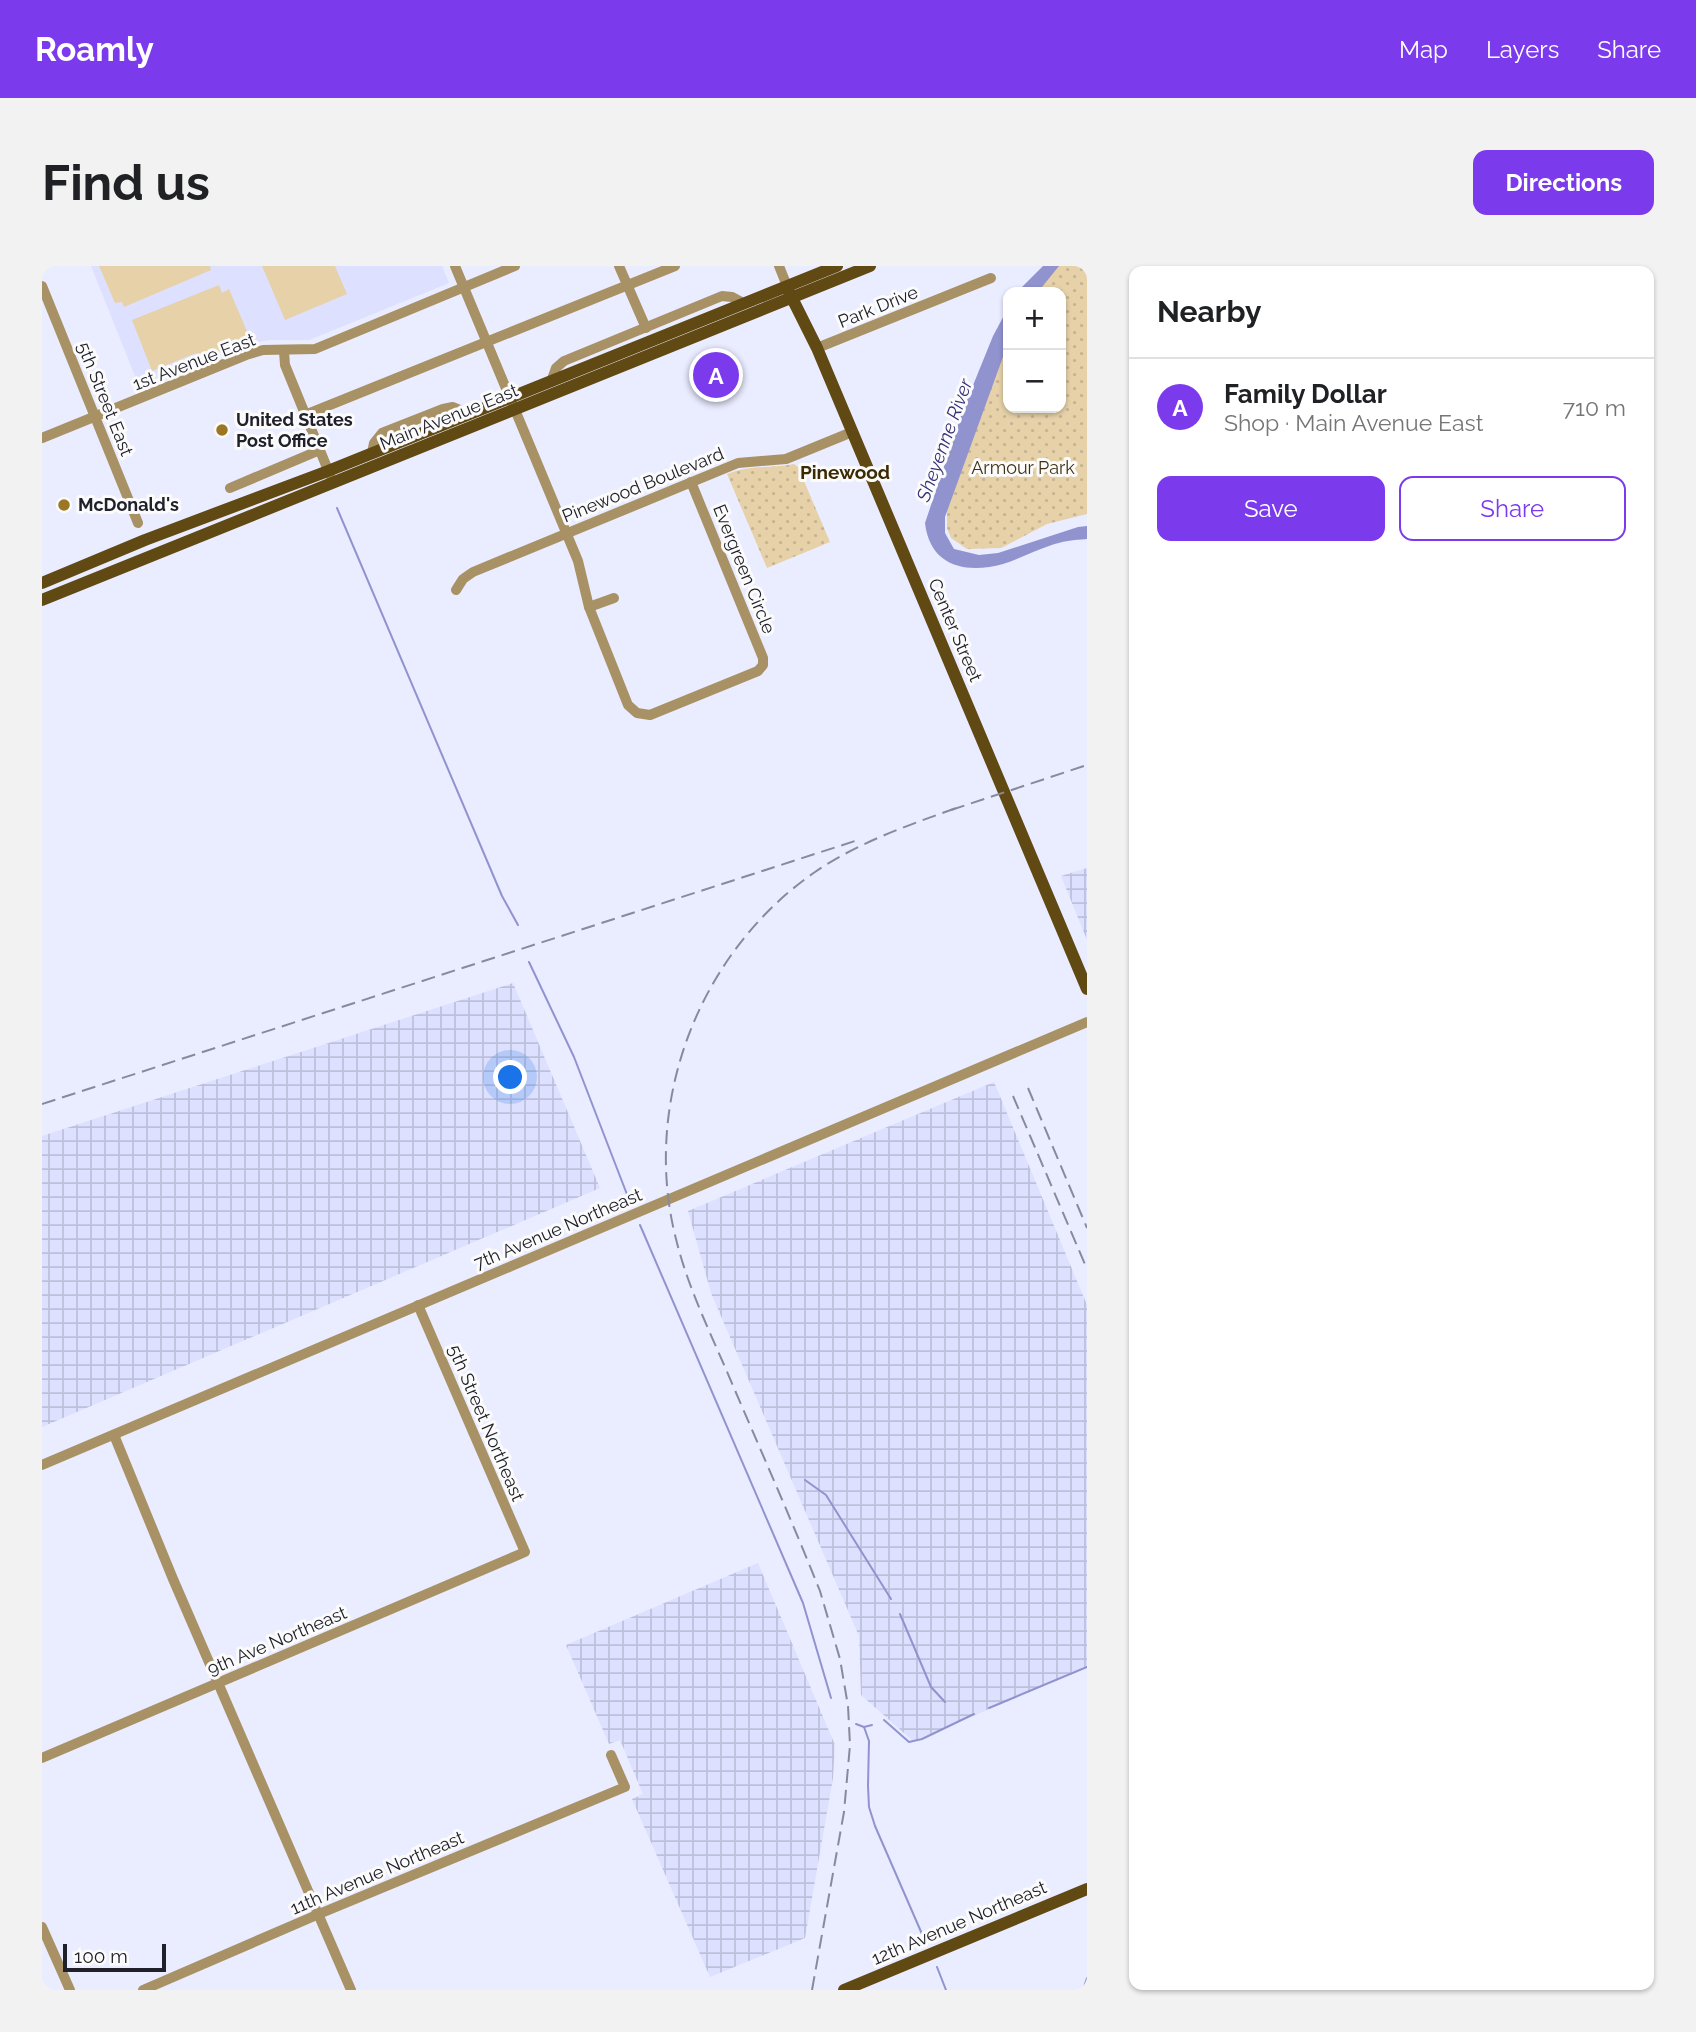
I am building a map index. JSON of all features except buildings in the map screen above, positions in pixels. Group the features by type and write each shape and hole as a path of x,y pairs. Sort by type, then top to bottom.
{"main road":[{"path":"789,292 870,266"},
{"path":"789,292 832,267"},
{"name":"Main Avenue East","path":"42,583 145,540 330,477 372,453 470,414 512,404 551,382 743,303 789,292"},
{"name":"Main Avenue East","path":"42,600 330,477 789,292"},
{"name":"Center Street","path":"789,292 817,348 1087,989"},
{"name":"12th Avenue Northeast","path":"844,1990 1087,1889"}],"street":[{"name":"Evergreen Circle","path":"455,266 567,533 578,561 589,607 628,705 637,713 650,715 758,671 763,666 763,658 691,482"},
{"name":"1st Avenue East","path":"42,438 246,355 263,350 315,349 515,266"},
{"path":"619,266 646,328"},
{"path":"305,415 675,266"},
{"path":"779,266 789,292"},
{"name":"Park Drive","path":"817,348 991,278"},
{"name":"5th Street East","path":"42,286 46,304 138,523"},
{"path":"551,382 556,368 564,361 722,296 732,297 743,303"},
{"path":"284,351 285,365 330,477"},
{"name":"Pinewood Boulevard","path":"456,590 463,579 473,572 738,463 786,459 852,432"},
{"path":"230,488 320,450"},
{"path":"589,607 614,598"},
{"name":"7th Avenue Northeast","path":"42,1465 1087,1022"},
{"name":"5th Street Northeast","path":"418,1306 525,1552"},
{"path":"114,1435 173,1579 351,1990"},
{"name":"9th Ave Northeast","path":"42,1758 525,1552"},
{"name":"11th Avenue Northeast","path":"143,1990 625,1787 611,1755"},
{"path":"42,1927 70,1990"}],"shaded area":[{"path":"91,266 442,266 449,283 309,340 270,340 240,345 139,386"},
{"path":"1087,868 1087,940 1061,876"},
{"path":"513,983 600,1188 42,1427 42,1136"},
{"path":"994,1082 1087,1305 1087,1668 913,1741 861,1695 859,1636 711,1293 688,1211"},
{"path":"758,1563 835,1745 833,1778 805,1938 710,1977 632,1799 643,1794 620,1740 609,1744 566,1645"}],"green space":[{"path":"99,266 210,266 211,270 124,307 122,302 115,303"},
{"path":"262,266 335,266 347,294 285,320"},
{"name":"Armour Park","path":"1054,266 1087,266 1087,514 1047,524 1001,548 967,549 951,538 947,528 947,508 974,424 1003,354 1003,413 1066,413 1066,287 1035,287"},
{"path":"219,285 222,293 229,289 249,336 246,342 199,361 196,353 152,371 132,320"},
{"path":"794,464 798,467 830,542 767,568 727,474 745,469"}],"water":[{"path":"1043,266 1059,266 1042,287 1022,287"},
{"path":"1003,317 1003,357 945,517 945,533 954,549 979,555 998,553 1078,527 1087,526 1087,539 1054,544 990,567 964,567 942,558 934,549 925,523 963,410"}],"waterway":[{"path":"337,508 502,896 518,925"},
{"path":"529,962 574,1057 628,1197"},
{"path":"640,1225 803,1603 831,1698"},
{"path":"805,1480 826,1495 891,1599"},
{"path":"900,1614 931,1687 945,1702"},
{"path":"989,1708 1087,1667"},
{"path":"884,1720 909,1742 922,1739 974,1714"},
{"path":"856,1724 864,1727 869,1741 869,1807 922,1934"},
{"path":"864,1727 872,1725"},
{"path":"937,1967 946,1990"},
{"path":"1083,1990 1087,1978"}],"railway":[{"path":"951,810 1087,765"},
{"path":"812,1990 844,1812 850,1745 848,1706 840,1659 820,1591 686,1272 676,1239 667,1187 667,1136 674,1084 689,1034 711,987 739,944 774,905 832,861 885,835 959,807"},
{"path":"42,1104 855,841"},
{"path":"1028,1088 1087,1228"},
{"path":"1013,1096 1087,1269"}],"place":[{"name":"Family Dollar","path":"716,375"},
{"name":"United States Post Office","path":"222,430"},
{"name":"McDonald's","path":"64,505"}],"district":[{"name":"Pinewood","path":"845,472"}],"water label":[{"name":"Sheyenne River","path":"944,440"}]}
